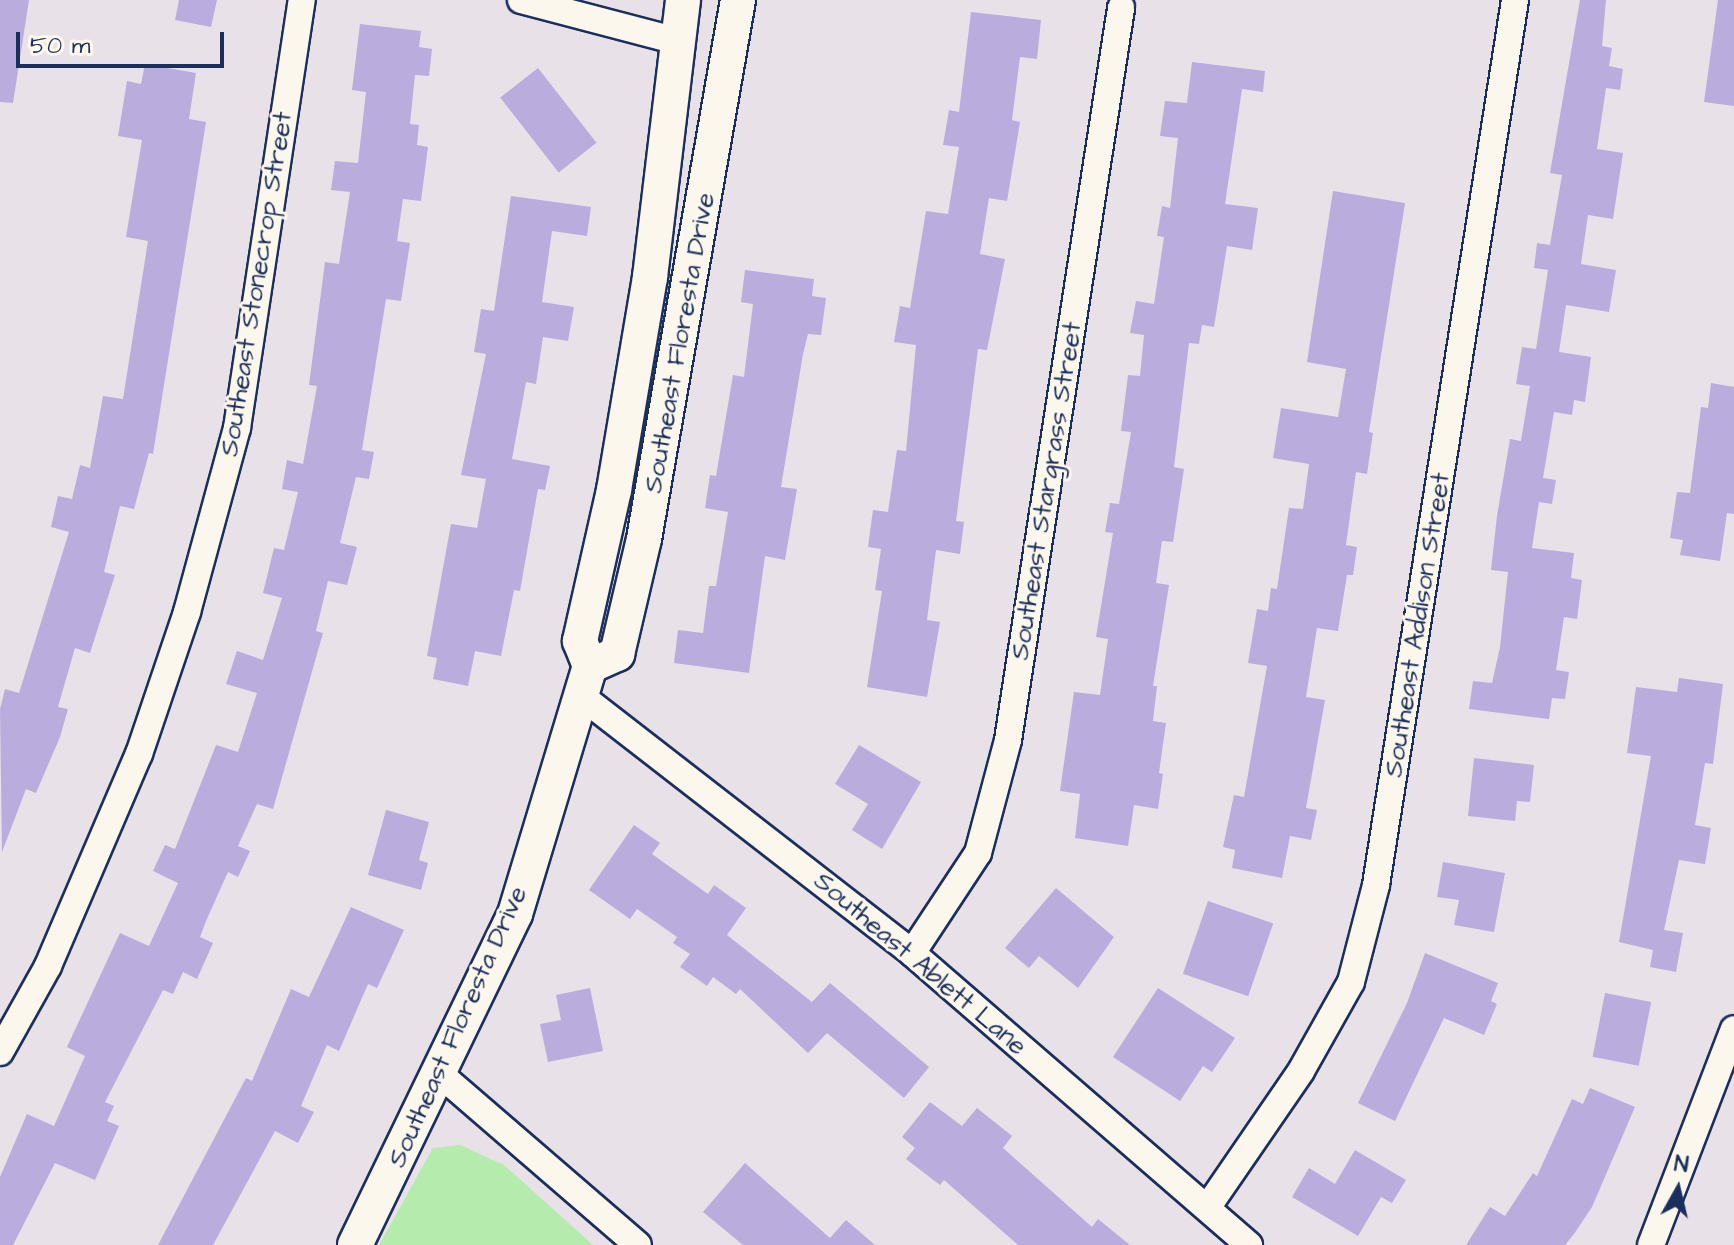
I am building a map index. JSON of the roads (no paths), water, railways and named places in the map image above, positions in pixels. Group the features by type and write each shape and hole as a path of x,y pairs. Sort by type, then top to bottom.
{"street":[{"name":"Southeast Stonecrop Street","path":"0,1052 48,966 139,754 187,612 237,428 302,0"},
{"path":"521,0 677,41"},
{"name":"Southeast Floresta Drive","path":"355,1245 441,1075 515,914 586,681 580,641 614,490 650,277 683,0"},
{"name":"Southeast Floresta Drive","path":"586,681 617,654 641,553 738,0"},
{"name":"Southeast Addison Street","path":"1207,1208 1301,1071 1351,982 1359,954 1379,869 1515,0"},
{"name":"Southeast Stargrass Street","path":"912,953 978,853 1008,740 1121,8"},
{"name":"Southeast Ablett Lane","path":"586,681 912,953 1249,1245"},
{"path":"1651,1245 1734,1029"},
{"path":"441,1075 638,1245"}]}
